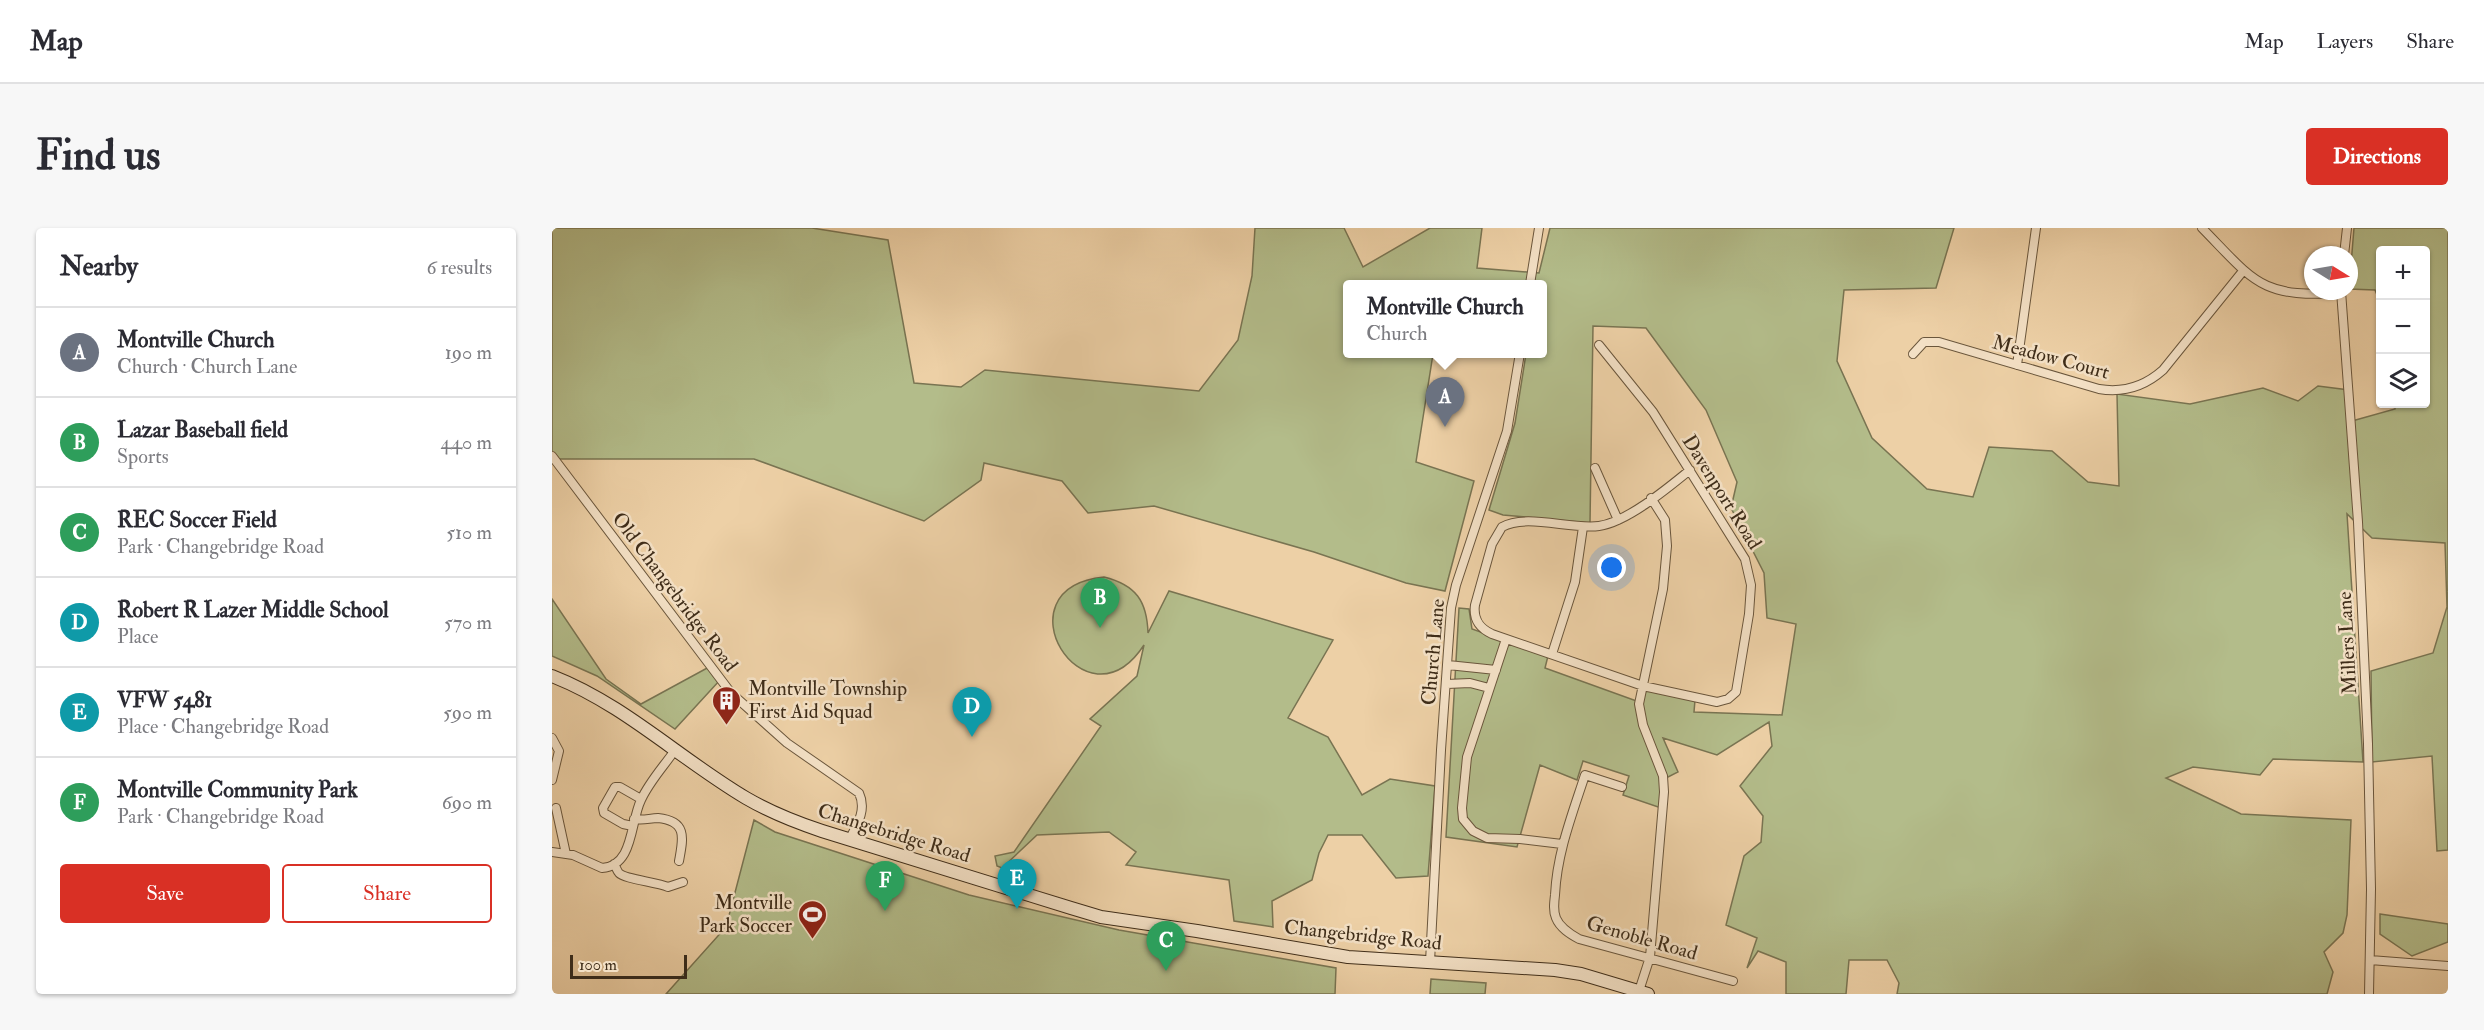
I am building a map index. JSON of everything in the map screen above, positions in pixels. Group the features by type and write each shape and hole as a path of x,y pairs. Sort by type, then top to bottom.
{"main road":[{"name":"Changebridge Road","path":"552,676 603,701 746,798 783,817 849,840 1101,917 1197,931 1325,954 1555,970 1581,974 1643,992"}],"street":[{"path":"1531,280 1539,228"},
{"path":"2017,365 2036,228"},
{"path":"2202,228 2244,271 2264,286 2284,293 2304,293"},
{"path":"2345,246 2346,228"},
{"name":"Meadow Court","path":"1913,354 1924,342 1932,341 2104,390 2126,389 2141,385 2163,370 2244,271"},
{"name":"Millers Lane","path":"2342,300 2358,522 2366,683 2370,828 2369,994"},
{"name":"Davenport Road","path":"1583,527 1517,522 1502,527 1492,544 1475,605 1474,612 1478,624 1485,631 1506,639 1643,686 1718,702 1728,699 1736,692 1749,614 1749,569 1740,548 1653,412 1599,345"},
{"name":"Church Lane","path":"1430,962 1451,608 1456,585 1507,431 1519,358"},
{"name":"Old Changebridge Road","path":"552,456 731,693 787,743 851,786 859,794 863,803 861,814 849,840"},
{"path":"1595,468 1618,520"},
{"path":"1552,654 1575,582 1583,527 1606,525 1618,520 1690,470"},
{"path":"1643,992 1650,957 1664,782 1640,715 1639,704 1663,589 1667,546 1665,520 1651,498"},
{"path":"1506,639 1467,757 1462,808 1466,824 1477,834 1487,838 1562,844"},
{"path":"1448,665 1496,670"},
{"path":"1447,684 1470,683 1489,688"},
{"path":"552,738 559,752 552,780"},
{"path":"552,852 566,854 602,868 614,864 626,850 641,799 675,750"},
{"name":"Genoble Road","path":"1622,787 1585,775 1562,844 1556,870 1554,908 1558,923 1565,931 1579,939 1733,981"},
{"path":"641,799 620,787 615,787 603,808 604,813 623,824 658,818 675,824 684,835 679,861"},
{"path":"556,808 566,854"},
{"path":"614,864 619,873 625,877 658,882 668,886 683,882"},
{"path":"2370,960 2448,966"}],"green space":[{"path":"552,228 812,228 888,240 914,383 961,387 985,370 1199,391 1238,340 1252,276 1255,228 1344,228 1363,267 1430,228 1482,228 1477,268 1539,273 1550,228 1954,228 1936,288 1844,290 1837,361 1872,438 1927,489 1973,497 1989,447 2052,451 2088,482 2119,486 2117,394 2190,404 2263,388 2298,401 2318,386 2349,390 2352,421 2395,408 2430,408 2430,246 2376,246 2376,292 2375,290 2358,289 2358,246 2353,246 2354,228 2448,228 2448,850 2437,851 2432,756 2372,762 2371,671 2433,653 2447,607 2445,543 2372,538 2347,514 2363,762 2273,759 2260,775 2193,767 2166,778 2241,814 2351,820 2347,915 2343,933 2324,952 2333,972 2327,994 1897,994 1899,983 1887,960 1849,960 1846,994 1786,994 1786,962 1758,951 1747,968 1757,938 1726,925 1744,856 1761,842 1763,816 1740,786 1772,746 1769,722 1717,755 1663,738 1678,772 1664,779 1664,809 1623,795 1629,776 1583,761 1577,780 1540,765 1517,847 1446,837 1459,608 1469,609 1472,629 1548,656 1545,668 1642,703 1646,687 1695,700 1694,712 1782,715 1796,624 1767,618 1764,573 1731,508 1737,482 1706,410 1646,328 1593,326 1590,523 1503,515 1489,510 1515,423 1525,358 1547,358 1547,280 1343,280 1343,358 1432,358 1416,462 1474,481 1445,591 1406,583 1314,552 1154,506 1088,513 1062,481 984,463 981,480 924,521 754,459 552,459"},
{"path":"1104,577 1124,585 1138,596 1145,612 1148,633 1169,591 1333,640 1288,718 1328,737 1362,795 1390,779 1435,786 1428,876 1396,878 1362,835 1328,835 1319,853 1312,880 1272,901 1273,927 1234,921 1229,880 1126,865 1136,852 1109,832 1037,835 1002,868 997,866 995,856 1014,852 1101,726 1090,719 1137,676 1144,645 1121,668 1098,674 1077,666 1061,649 1053,627 1056,605 1072,587"},
{"path":"552,599 606,679 641,704 709,667 720,680 675,729 597,676 552,656"},
{"path":"754,820 775,832 969,895 1119,930 1336,968 1335,994 666,994 726,927"},
{"path":"2380,914 2448,924 2448,942 2412,956 2380,934"},
{"path":"1431,979 1486,983 1485,994 1430,994"}],"place":[{"name":"Montville Church","path":"1445,427"},
{"name":"Lazar Baseball field","path":"1100,628"},
{"name":"Montville Township First Aid Squad","path":"727,726"},
{"name":"Robert R Lazer Middle School","path":"972,737"},
{"name":"VFW 5481","path":"1017,909"},
{"name":"Montville Community Park","path":"885,911"},
{"name":"Montville Park Soccer","path":"813,940"},
{"name":"REC Soccer Field","path":"1166,971"}]}
